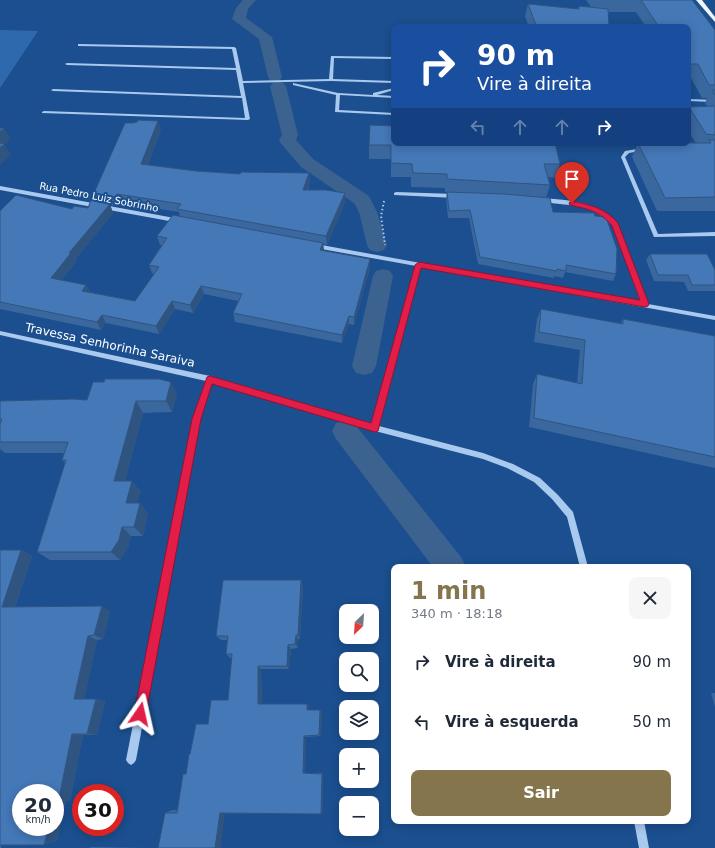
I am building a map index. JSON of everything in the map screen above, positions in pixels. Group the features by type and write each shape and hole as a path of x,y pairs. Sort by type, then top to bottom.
{"main road":[{"path":"699,0 715,20"}],"street":[{"path":"44,112 248,119 234,48 79,45"},
{"path":"331,80 332,57 391,58"},
{"path":"67,64 238,69"},
{"path":"241,82 331,80 391,82"},
{"path":"284,82 338,94 391,97"},
{"path":"53,90 244,97"},
{"path":"368,96 391,90"},
{"path":"338,94 337,112 391,114"},
{"path":"691,100 715,101"},
{"path":"646,150 627,152 623,157 656,236 715,234"},
{"name":"Rua Pedro Luiz Sobrinho","path":"0,188 186,222"},
{"path":"396,194 464,196"},
{"path":"532,200 583,205 592,207 609,217 615,225 645,304"},
{"path":"310,245 388,260 645,304 715,318"},
{"path":"375,428 419,265"},
{"name":"Travessa Senhorinha Saraiva","path":"0,333 210,379 375,428 483,456 510,466 537,480 555,497 570,515 583,564"},
{"path":"131,760 196,419 210,379"},
{"path":"640,824 644,848"}],"path":[{"path":"388,260 381,222 382,205 387,197 396,194"}],"shaded area":[{"path":"0,30 38,31 0,88"}],"building":[{"path":"641,0 692,0 715,30 715,85 709,85 698,64 691,64 691,24 657,24"},
{"path":"528,4 579,9 579,6 608,9 609,24 536,24"},
{"path":"715,106 715,135 706,134 691,110 691,107"},
{"path":"138,120 158,121 141,164 196,171 240,174 241,172 309,173 303,190 326,190 345,193 326,236 177,209 181,204 117,194 114,197 94,193 125,123 133,123 137,122"},
{"path":"370,125 391,126 391,145 369,145"},
{"path":"709,140 715,140 715,197 665,198 639,146 691,146 691,143 711,143"},
{"path":"391,146 556,146 560,164 544,164 550,185 447,179 447,174 413,173 412,164 391,163"},
{"path":"447,192 504,194 550,198 553,212 594,213 595,216 606,217 617,249 616,274 566,265 566,271 557,269 557,271 480,257 470,210 449,211"},
{"path":"16,195 72,209 74,206 88,208 91,200 110,204 69,253 71,253 51,278 86,285 82,291 135,301 159,267 149,265 167,238 157,236 173,215 323,243 320,250 370,259 354,317 349,316 342,335 233,313 242,294 201,286 190,305 172,301 156,326 102,315 97,322 0,302 0,211"},
{"path":"650,254 707,254 715,270 715,285 692,285 688,275 658,275"},
{"path":"541,309 623,324 623,319 715,336 715,457 534,418 537,374 582,384 585,340 539,332"},
{"path":"105,379 159,379 171,382 166,401 136,401 114,481 132,481 126,503 140,503 134,527 122,527 119,540 111,552 37,552 66,460 62,460 68,442 0,442 0,424 2,419 0,419 0,401 87,400 93,382 104,382"},
{"path":"0,550 21,550 2,607 102,606 94,635 88,636 74,699 96,699 87,734 72,734 62,784 12,784 12,836 46,836 44,845 0,845"},
{"path":"223,580 301,580 298,635 296,635 295,644 288,645 287,666 258,666 258,704 307,704 307,710 320,710 319,735 304,736 303,773 322,774 321,814 220,813 215,848 158,848 165,813 177,813 183,774 186,774 196,724 208,724 211,700 228,700 232,654 226,654 228,636 216,636"}],"waterway":[{"path":"250,0 242,8 239,19 265,37 275,77"},
{"path":"278,86 290,135 287,141 307,163 362,200 368,212 377,245"},
{"path":"364,366 383,276"},
{"path":"345,431 449,564"}],"route":[{"path":"140,714 196,419 202,398 210,379 375,428 419,265 645,304 615,225 609,217 599,210 572,203"}]}
